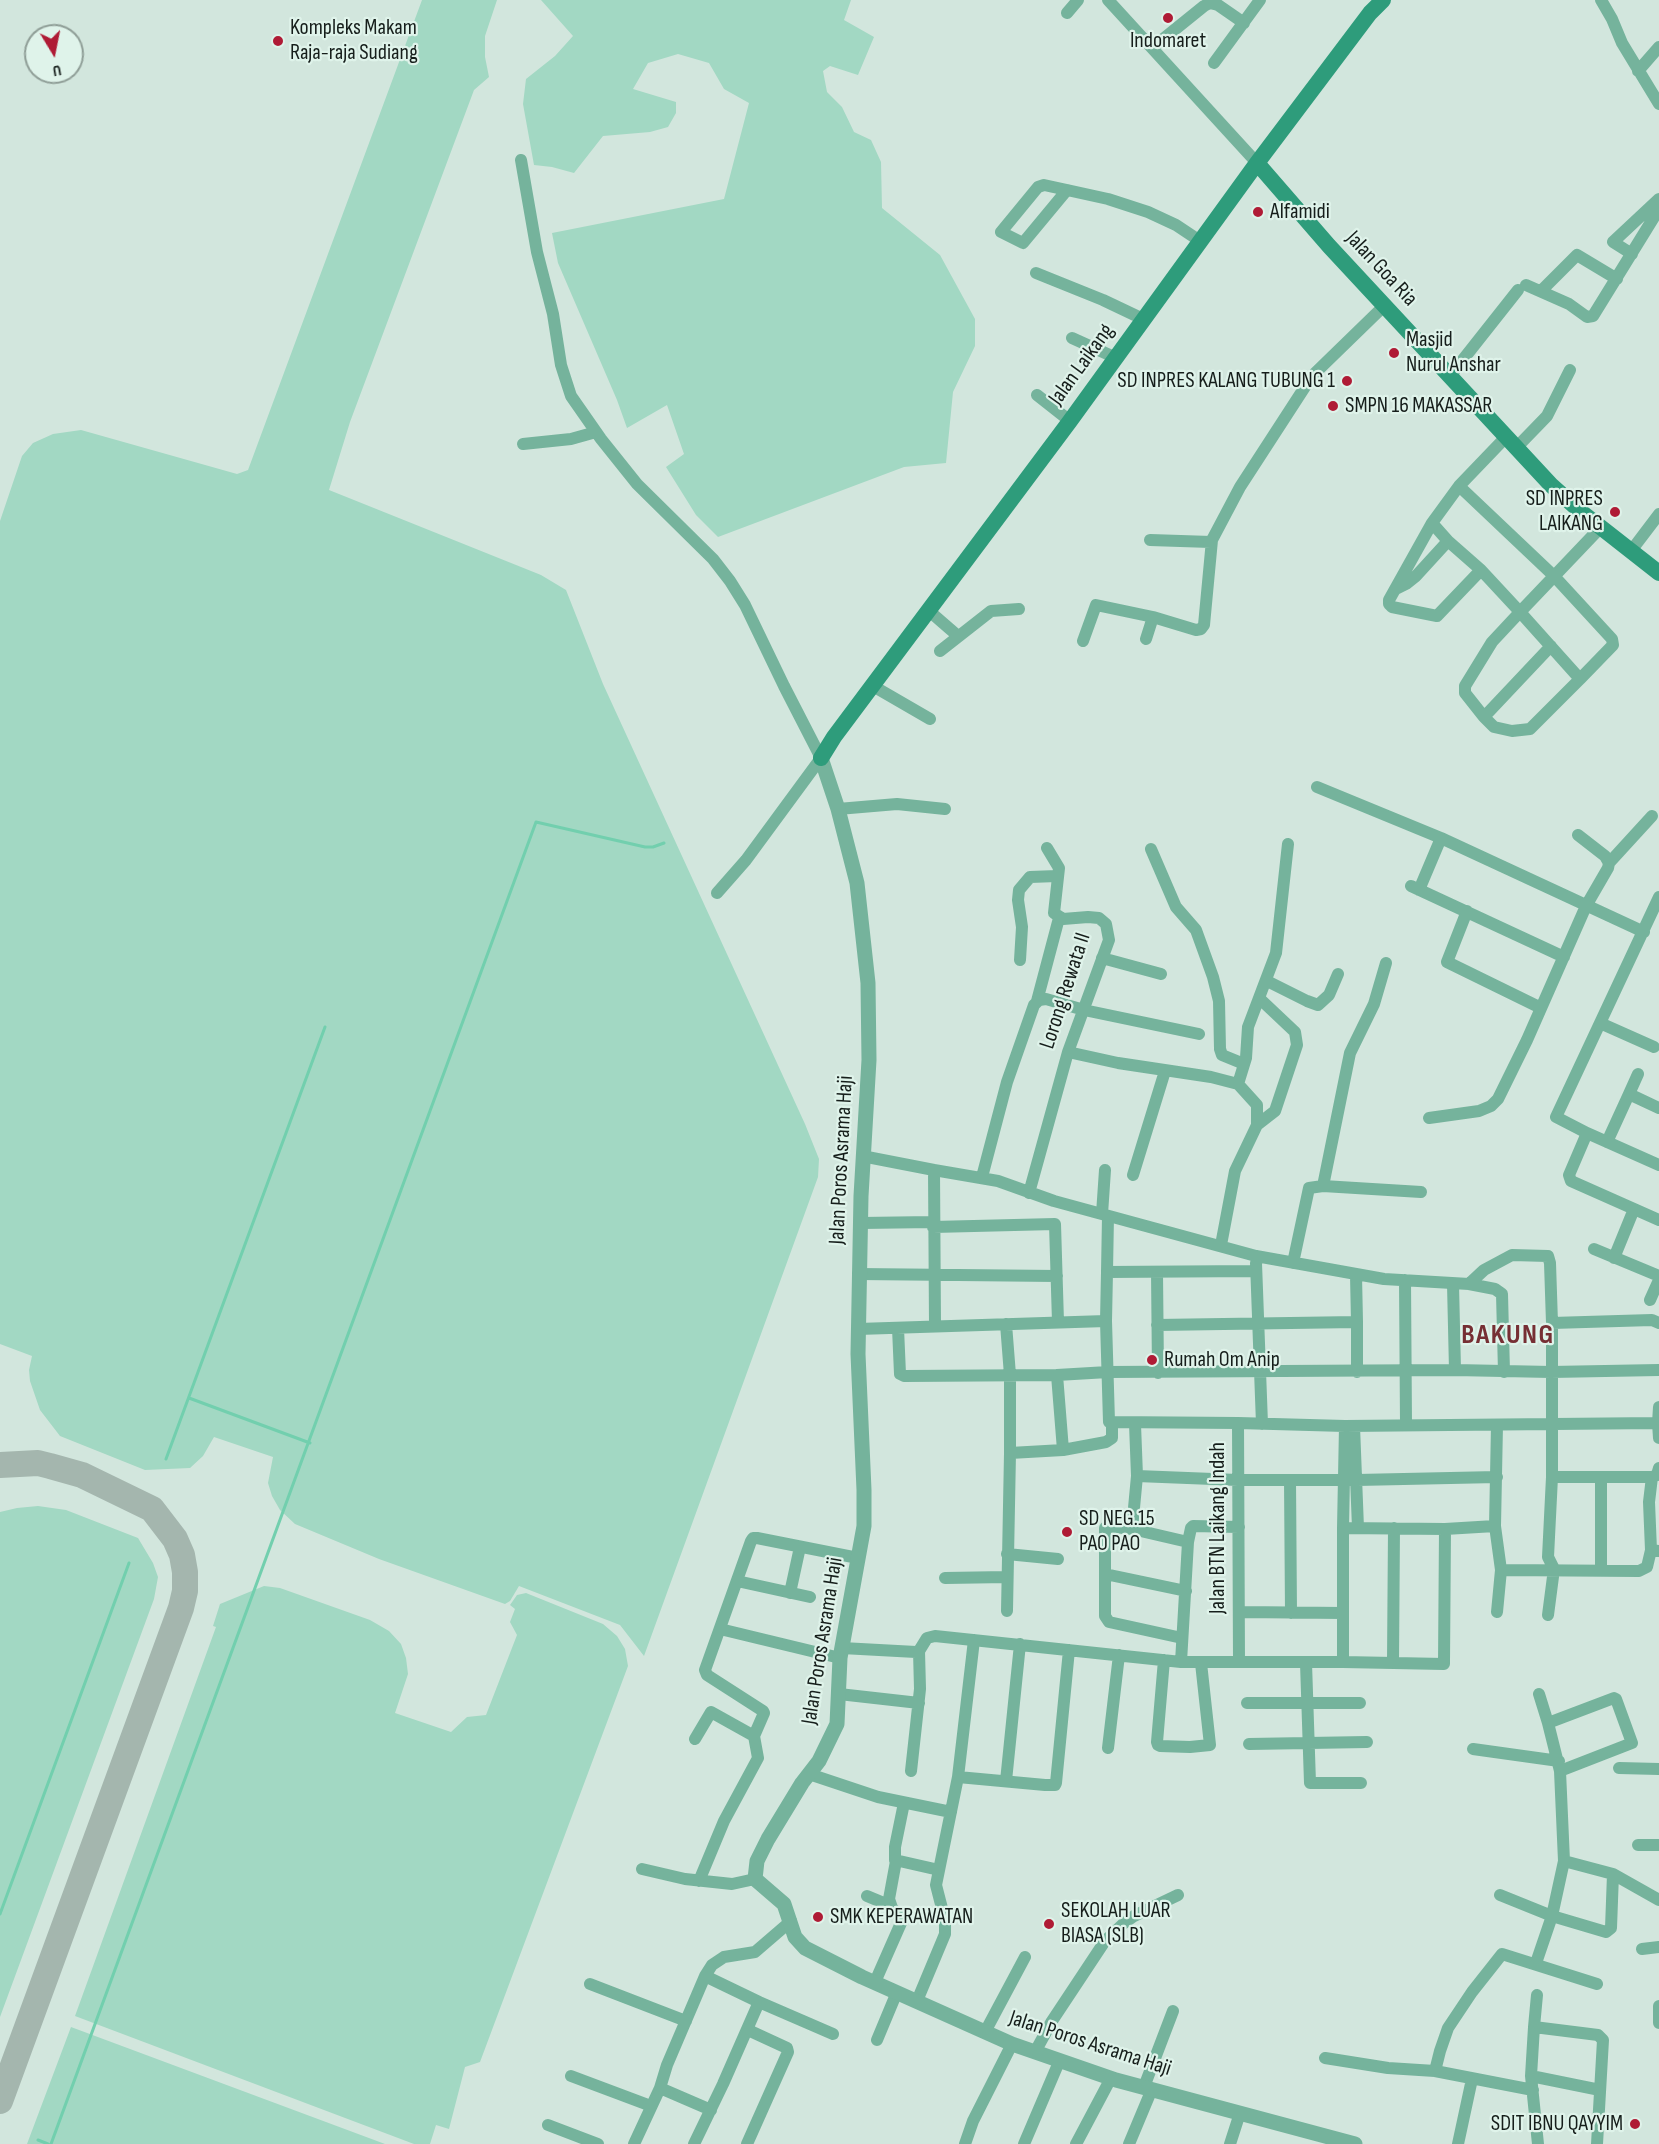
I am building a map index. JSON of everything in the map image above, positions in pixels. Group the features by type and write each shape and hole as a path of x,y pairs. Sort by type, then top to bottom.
{"main road":[{"name":"Jalan Laikang","path":"821,758 834,737 1070,421 1114,357 1257,163 1370,13 1383,0"},
{"name":"Jalan Goa Ria","path":"1257,163 1329,246 1562,496 1659,573"}],"street":[{"path":"1067,13 1078,0"},
{"path":"1108,0 1257,163"},
{"path":"1214,63 1260,0"},
{"path":"1601,0 1638,71 1659,104"},
{"path":"1152,48 1201,3 1218,5 1244,23"},
{"path":"1638,71 1659,47"},
{"path":"521,160 537,252 549,294 564,376 571,396 637,484 712,559 730,581 745,605 821,758 746,860 717,893"},
{"path":"1067,190 1023,243 1001,232 1038,187 1044,185 1067,190 1123,203 1176,225 1200,241"},
{"path":"1632,254 1613,242 1659,199"},
{"path":"1450,376 1522,288 1542,291 1590,317 1593,316 1659,209"},
{"path":"1542,291 1576,255 1617,279"},
{"path":"1036,273 1143,319"},
{"path":"1083,641 1096,605 1154,617 1196,630 1201,629 1204,625 1211,542 1216,530 1305,386 1324,363 1384,306"},
{"path":"1072,338 1114,357"},
{"path":"1480,570 1437,616 1392,607 1389,604 1389,600 1432,523 1459,486 1511,442 1547,416 1570,370"},
{"path":"1037,395 1070,421"},
{"path":"523,444 571,439 596,432"},
{"path":"1459,486 1554,576 1614,642 1528,731 1496,728 1465,693 1465,686 1492,642 1554,576 1601,527"},
{"path":"1631,551 1659,514"},
{"path":"1432,523 1520,612 1580,679"},
{"path":"1150,540 1211,542"},
{"path":"1396,589 1416,576 1448,541"},
{"path":"940,651 992,611 1019,609"},
{"path":"928,610 958,636"},
{"path":"1146,639 1154,617"},
{"path":"1484,717 1551,646"},
{"path":"873,686 930,719"},
{"name":"Jalan Poros Asrama Haji","path":"821,758 838,809 857,883 868,983 869,1080 862,1156 858,1274 859,1401 864,1511 841,1653 837,1724 826,1749 785,1810 760,1856 755,1868 755,1879 781,1900 791,1921 795,1937 805,1948 1012,2044 1111,2078 1355,2144"},
{"path":"1317,787 1441,838 1644,932"},
{"path":"838,809 897,804 945,809"},
{"path":"1429,1118 1479,1111 1496,1102 1586,906 1609,863 1652,816"},
{"path":"1578,835 1605,856 1609,863"},
{"path":"1441,838 1415,888 1564,957"},
{"path":"1238,1084 1244,1064 1248,1027 1276,953 1288,844"},
{"name":"Lorong Rewata II","path":"1029,1193 1068,1052 1108,940 1108,929 1103,920 1094,917 1059,918 1054,913 1058,863 1047,848"},
{"path":"1151,849 1176,907 1196,930 1213,977 1219,1000 1222,1055 1244,1064"},
{"path":"1020,960 1022,927 1018,900 1019,890 1030,877 1057,876"},
{"path":"1659,897 1556,1117 1659,1165"},
{"path":"1467,911 1447,962 1541,1008"},
{"path":"982,1177 1007,1082 1037,1001 1059,918"},
{"path":"1102,958 1161,974"},
{"path":"1323,1186 1350,1053 1374,1004 1386,963"},
{"path":"1267,981 1318,1005 1329,995 1338,974"},
{"path":"1257,1125 1275,1111 1297,1045 1295,1032 1259,998"},
{"path":"1037,1001 1046,999 1083,1010 1198,1034"},
{"path":"1600,1023 1657,1044"},
{"path":"1068,1052 1165,1071 1211,1077 1238,1084 1257,1105 1257,1125 1235,1171 1221,1245"},
{"path":"1133,1175 1165,1071"},
{"path":"1607,1142 1638,1074"},
{"path":"1629,1094 1659,1108"},
{"path":"1587,1133 1569,1175 1571,1181 1659,1220"},
{"path":"862,1156 998,1181 1054,1201 1256,1256 1356,1275 1469,1284 1495,1289 1502,1294 1504,1372"},
{"path":"934,1170 935,1325"},
{"path":"1010,1453 1063,1450 1109,1441 1112,1438 1107,1372 1104,1170"},
{"path":"1293,1263 1308,1189 1323,1186 1421,1192"},
{"path":"1054,1201 1058,1322"},
{"path":"1614,1258 1634,1209"},
{"path":"861,1223 1055,1224"},
{"path":"1594,1249 1659,1278 1650,1300"},
{"path":"1469,1284 1484,1270 1512,1255 1548,1256 1552,1323 1552,1477 1548,1557 1554,1569 1548,1615"},
{"path":"1256,1256 1257,1323 1262,1372 1262,1424"},
{"path":"1107,1272 1256,1271"},
{"path":"1157,1272 1158,1372"},
{"path":"858,1274 1057,1276"},
{"path":"1356,1275 1357,1372"},
{"path":"1405,1280 1406,1424"},
{"path":"1453,1284 1455,1370"},
{"path":"1552,1323 1652,1320 1659,1323"},
{"path":"858,1329 1106,1321"},
{"path":"1157,1325 1357,1323"},
{"path":"1006,1324 1010,1375 1007,1611"},
{"path":"898,1328 900,1374 902,1375 1659,1370"},
{"path":"1057,1375 1063,1450"},
{"path":"1659,1407 1659,1438"},
{"path":"1112,1424 1238,1423"},
{"name":"Jalan BTN Laikang Indah","path":"1239,1662 1238,1423 1349,1426 1658,1423"},
{"path":"1132,1528 1137,1476 1135,1424"},
{"path":"1497,1425 1496,1526 1502,1570 1497,1612"},
{"path":"1343,1662 1343,1480 1349,1426"},
{"path":"1349,1426 1357,1480 1358,1528"},
{"path":"1502,1570 1601,1570 1644,1569 1647,1567 1655,1550 1655,1473 1601,1478 1552,1477"},
{"path":"1137,1476 1238,1480 1497,1477"},
{"path":"1601,1478 1601,1570"},
{"path":"1290,1480 1291,1613"},
{"path":"1182,1638 1109,1622 1106,1616 1105,1526 1132,1528 1188,1542"},
{"path":"1181,1662 1188,1542 1193,1526 1239,1527"},
{"path":"1343,1528 1445,1529 1496,1526"},
{"path":"1393,1662 1394,1528"},
{"path":"911,1771 921,1681 919,1651 930,1636 1181,1662 1444,1664 1445,1529"},
{"path":"699,1881 723,1821 757,1762 758,1752 754,1736 763,1711 705,1672 753,1538 858,1558"},
{"path":"790,1593 800,1547"},
{"path":"1007,1554 1058,1559"},
{"path":"1105,1574 1186,1591"},
{"path":"945,1578 1006,1577"},
{"path":"736,1581 810,1597"},
{"path":"1240,1612 1343,1613"},
{"path":"720,1629 841,1653 919,1651"},
{"path":"917,2001 945,1934 945,1920 937,1892 939,1870 958,1777 974,1640"},
{"path":"1006,1781 1020,1644"},
{"path":"958,1777 1055,1785 1069,1650"},
{"path":"1108,1748 1119,1655"},
{"path":"1164,1660 1157,1742 1160,1746 1210,1745 1201,1663"},
{"path":"1306,1663 1310,1783 1361,1783"},
{"path":"839,1694 919,1703"},
{"path":"1536,1964 1552,1916 1564,1861 1560,1766 1539,1694"},
{"path":"1473,1749 1560,1766 1630,1744 1632,1740 1618,1701 1614,1698 1548,1723"},
{"path":"1247,1703 1360,1703"},
{"path":"695,1739 711,1712 754,1736"},
{"path":"1250,1744 1367,1742"},
{"path":"1619,1768 1659,1769"},
{"path":"809,1774 878,1797 951,1812"},
{"path":"891,1906 889,1896 896,1861 895,1847 904,1803"},
{"path":"1638,1845 1659,1845"},
{"path":"896,1861 939,1870"},
{"path":"1564,1861 1613,1874 1659,1900"},
{"path":"642,1869 699,1881 732,1884 755,1879"},
{"path":"1500,1895 1552,1916 1609,1931 1613,1874"},
{"path":"1035,2052 1052,2021 1106,1941 1134,1916 1178,1895"},
{"path":"867,1896 891,1906 899,1915 901,1923 875,1982"},
{"path":"634,2144 660,2088 667,2065 705,1976 712,1965 724,1957 755,1952 791,1921"},
{"path":"1642,1949 1659,1947"},
{"path":"1436,2071 1448,2028 1500,1956 1505,1953 1598,1984"},
{"path":"985,2032 1025,1957"},
{"path":"705,1976 833,2034"},
{"path":"590,1984 686,2021"},
{"path":"877,2040 897,1992"},
{"path":"1537,1995 1532,2076 1538,2144"},
{"path":"694,2144 759,2002"},
{"path":"1659,2006 1659,2023"},
{"path":"1129,2144 1173,2011"},
{"path":"1534,2026 1601,2037 1604,2043 1597,2144"},
{"path":"747,2144 788,2052 787,2048 748,2030"},
{"path":"965,2144 973,2121 1012,2044"},
{"path":"1325,2058 1388,2068 1436,2071 1533,2090"},
{"path":"1024,2144 1059,2061"},
{"path":"571,2076 651,2106"},
{"path":"1532,2076 1600,2090"},
{"path":"1076,2144 1111,2078"},
{"path":"1458,2144 1472,2079"},
{"path":"660,2088 711,2110"},
{"path":"1230,2144 1240,2113"},
{"path":"548,2125 598,2144"}],"green space":[{"path":"422,0 497,0 485,36 485,57 489,77 474,90 350,422 329,490 541,575 566,590 603,684 819,1159 818,1177 644,1656 620,1625 519,1586 510,1601 505,1604 379,1559 295,1524 280,1510 272,1496 268,1483 273,1457 214,1437 203,1456 190,1468 145,1470 60,1436 40,1410 30,1381 29,1370 32,1356 0,1344 0,521 22,456 33,443 53,434 81,430 237,474 248,470"},
{"path":"541,0 851,0 844,20 874,37 858,75 830,66 823,71 827,92 842,107 854,132 871,140 881,162 882,208 940,255 975,319 975,346 953,392 946,463 904,467 718,537 696,515 666,467 684,454 667,405 627,428 558,263 552,233 724,199 749,103 724,89 709,63 678,54 648,63 633,89 676,102 676,113 668,127 650,132 603,136 574,173 534,165 523,104 526,79 555,56 573,36"},
{"path":"38,1506 66,1510 138,1538 153,1563 158,1577 154,1599 0,2017 0,1512"},
{"path":"264,1586 280,1588 370,1620 389,1631 401,1644 408,1674 395,1713 451,1732 467,1717 486,1715 517,1635 510,1622 515,1609 510,1605 517,1595 526,1593 603,1624 617,1636 625,1649 628,1666 480,2062 465,2067 449,2129 436,2125 430,2144 414,2144 75,2016 216,1627 213,1626 220,1604"},
{"path":"71,2027 385,2144 27,2144"}],"waterway":[{"path":"51,2144 536,822 645,847 664,843"},
{"path":"166,1459 325,1027"},
{"path":"189,1398 310,1443"},
{"path":"0,1914 129,1563"},
{"path":"38,2140 48,2144"}],"taxiway":[{"path":"0,1465 38,1463 82,1475 152,1509 175,1539 182,1555 185,1572 185,1591 181,1608 0,2101"}],"place":[{"name":"Indomaret","path":"1168,18"},
{"name":"Kompleks Makam Raja-raja Sudiang","path":"278,41"},
{"name":"Alfamidi","path":"1258,212"},
{"name":"Masjid Nurul Anshar","path":"1394,353"},
{"name":"SD INPRES KALANG TUBUNG 1","path":"1347,381"},
{"name":"SMPN 16 MAKASSAR","path":"1333,406"},
{"name":"SD INPRES LAIKANG","path":"1615,512"},
{"name":"Rumah Om Anip","path":"1152,1360"},
{"name":"SD NEG.15 PAO PAO","path":"1067,1532"},
{"name":"SMK KEPERAWATAN","path":"818,1917"},
{"name":"SEKOLAH LUAR BIASA (SLB)","path":"1049,1924"},
{"name":"SDIT IBNU QAYYIM","path":"1635,2124"}],"district":[{"name":"BAKUNG","path":"1508,1336"}]}
